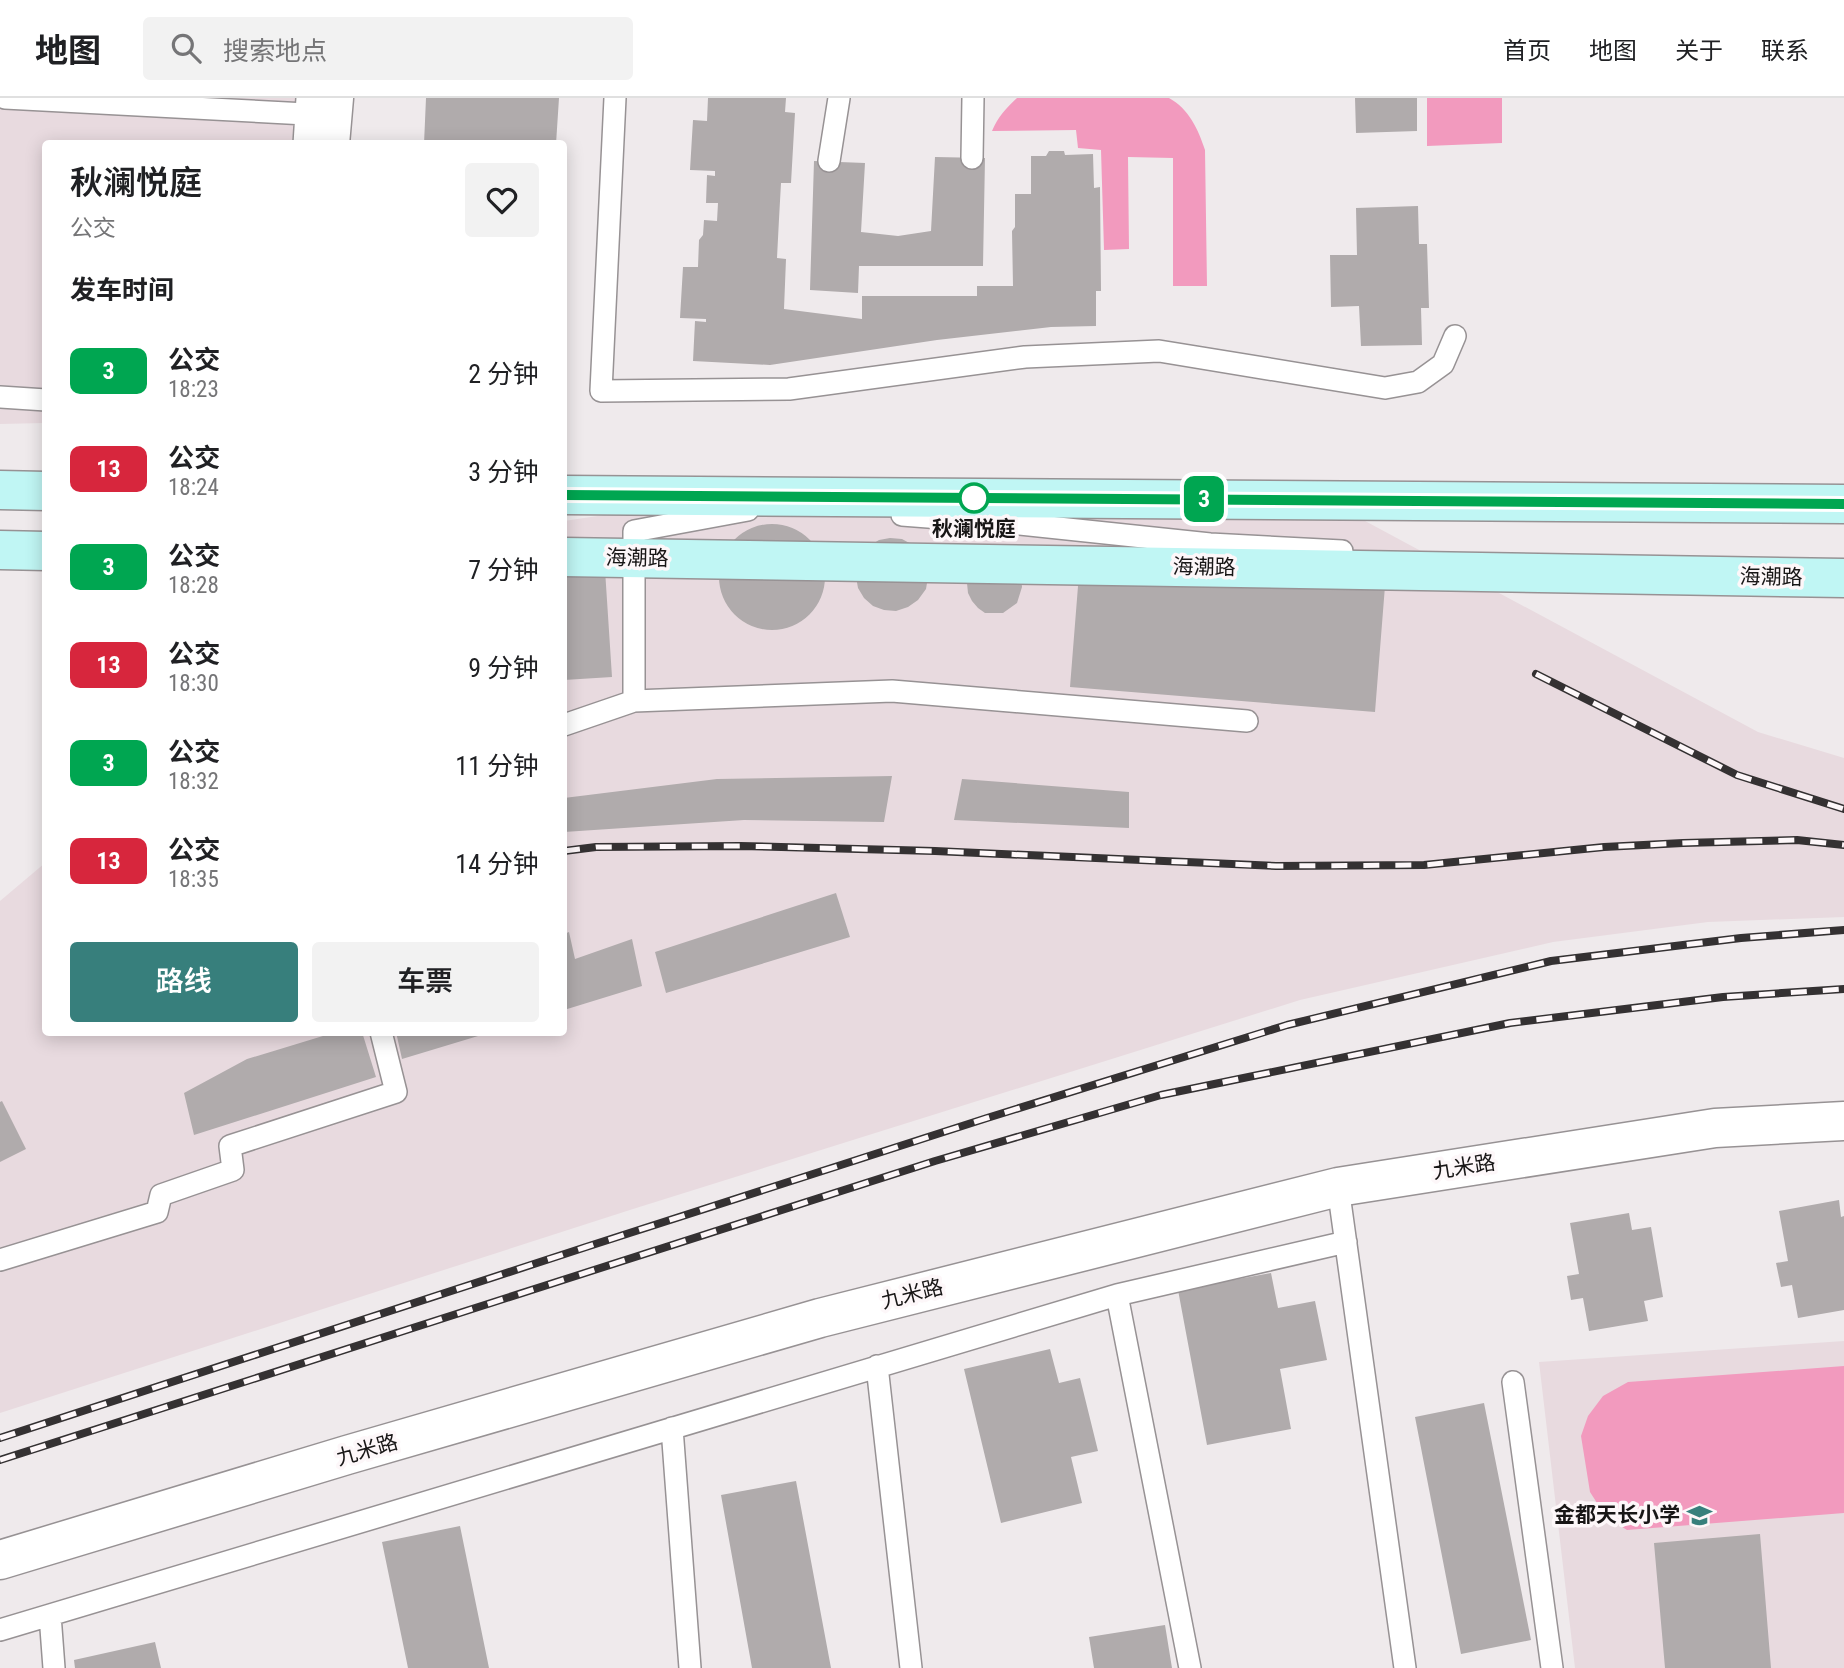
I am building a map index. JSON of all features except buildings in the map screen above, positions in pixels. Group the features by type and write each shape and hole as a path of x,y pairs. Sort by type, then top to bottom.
{"street":[{"path":"316,103 329,140"},
{"path":"0,491 42,491"},
{"path":"567,495 1844,504"},
{"path":"0,550 42,551"},
{"name":"海潮路","path":"567,557 1844,578"},
{"name":"九米路","path":"0,1560 348,1455 820,1318 1338,1187 1715,1128 1844,1121"}],"lane":[{"path":"5,98 316,103 305,140"},
{"path":"615,98 601,391 789,389 1025,357 1159,351 1385,388 1418,382 1443,364 1455,336"},
{"path":"829,161 839,98"},
{"path":"972,158 973,98"},
{"path":"0,397 42,400"},
{"path":"634,701 634,531 775,505 1020,524 1210,544 1342,551"},
{"path":"567,724 634,701 892,691 1247,721"},
{"path":"0,1260 158,1212 161,1195 233,1170 230,1146 396,1093 382,1036"},
{"path":"1338,1187 1405,1668"},
{"path":"0,1630 1116,1295 1346,1242"},
{"path":"1116,1295 1190,1668"},
{"path":"877,1366 911,1668"},
{"path":"1513,1382 1552,1668"},
{"path":"672,1428 690,1668"},
{"path":"50,1615 54,1668"}],"shaded area":[{"path":"0,98 296,98 292,140 42,140 42,423 0,424"},
{"path":"1017,98 1169,98 1182,108 1196,127 1205,150 1207,286 1173,286 1173,158 1128,157 1129,249 1104,250 1101,150 1078,148 1076,130 992,131 1003,113"},
{"path":"1427,98 1502,98 1502,143 1427,146"},
{"path":"805,485 1313,493 1758,732 1844,758 1844,917 1708,922 1553,942 1300,1000 633,1209 0,1413 0,901 42,866 42,1036 567,1036 567,521"},
{"name":"金都天长小学","path":"1844,1341 1844,1668 1575,1668 1539,1362"},
{"path":"1844,1366 1844,1513 1627,1530 1606,1517 1590,1492 1581,1436 1588,1416 1603,1396 1628,1382"}],"railway":[{"path":"1536,674 1737,775 1844,809"},
{"path":"567,851 596,847 740,846 935,851 1276,866 1424,865 1604,847 1683,843 1797,840 1844,845"},
{"path":"0,1438 987,1118 1287,1025 1551,961 1741,938 1844,930"},
{"path":"0,1460 935,1161 1161,1095 1510,1023 1723,997 1844,989"}],"bus line":[{"name":"3","path":"567,495 1844,504"}],"place":[{"name":"秋澜悦庭","path":"974,498"},
{"name":"金都天长小学","path":"1700,1515"}]}
